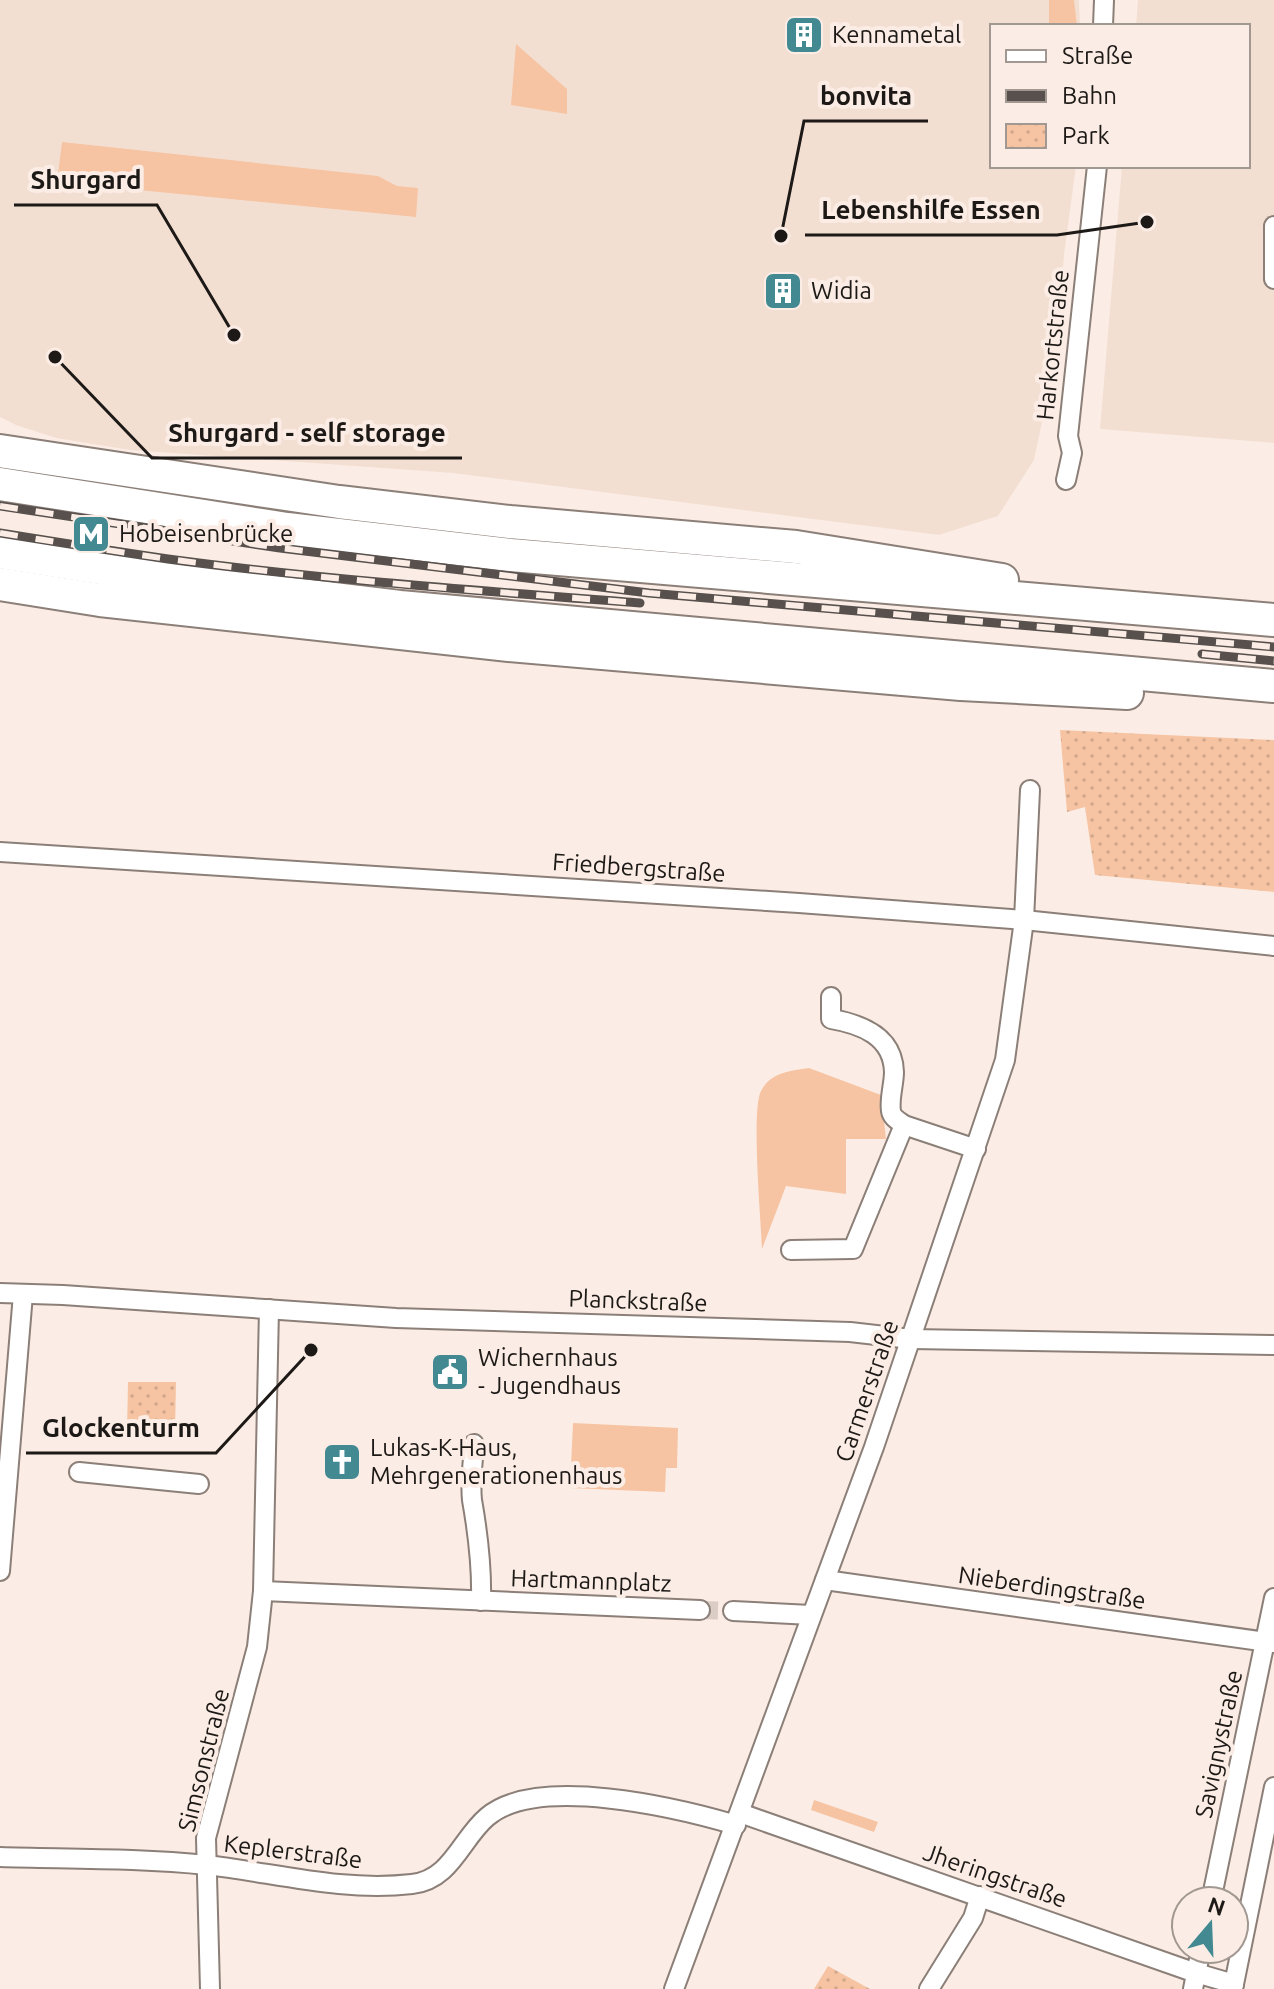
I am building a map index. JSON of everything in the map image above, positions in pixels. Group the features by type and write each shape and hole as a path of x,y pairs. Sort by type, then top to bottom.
{"highway":[{"path":"2,450 339,502 510,522 796,547 989,577 1109,608"},
{"path":"0,484 287,529 511,555 1274,620"},
{"path":"0,552 168,579 400,607 1271,686"},
{"path":"6,588 509,645 961,684 1123,693 1271,686"}],"street":[{"path":"1103,24 1104,0"},
{"name":"Harkortstraße","path":"1066,480 1072,453 1068,436 1097,168"},
{"path":"1274,226 1274,279"},
{"name":"Carmerstraße","path":"674,1989 911,1339 1005,1060 1024,920 1030,790"},
{"name":"Friedbergstraße","path":"0,852 705,896 1024,920 1274,946"},
{"path":"831,997 831,1019 853,1023 870,1031 883,1041 889,1051 894,1069 891,1112 895,1119 904,1125 976,1149"},
{"path":"791,1250 853,1249 904,1125"},
{"name":"Planckstraße","path":"0,1293 396,1318 850,1332 911,1339 1274,1345"},
{"path":"0,1571 23,1294"},
{"name":"Simsonstraße","path":"210,1989 206,1838 257,1647 263,1591 269,1309"},
{"path":"263,1591 481,1601 480,1543 472,1498 474,1444"},
{"path":"79,1472 199,1484"},
{"name":"Nieberdingstraße","path":"825,1580 1270,1642"},
{"name":"Savignystraße","path":"1215,1885 1270,1642 1274,1598"},
{"name":"Hartmannplatz","path":"481,1601 700,1610"},
{"path":"733,1611 811,1615"},
{"path":"1234,1986 1274,1787"},
{"name":"Keplerstraße","path":"0,1857 206,1865 340,1886 415,1884 446,1869 478,1825 490,1814 542,1798 638,1801 738,1819"},
{"name":"Jheringstraße","path":"738,1819 980,1896 1195,1981 1234,1986"},
{"path":"929,1989 973,1918 980,1896"}],"shaded area":[{"name":"Widia","path":"0,0 1079,0 1080,24 990,24 990,168 1076,168 1064,255 1056,356 1034,460 998,516 939,535 453,473 130,450 56,438 0,417"},
{"path":"1138,0 1274,0 1274,443 1100,429 1122,168 1250,168 1250,24 1136,24"}],"green space":[{"path":"1049,0 1074,0 1077,24 1049,24"},
{"path":"516,44 567,89 567,114 511,105"},
{"path":"62,142 378,176 397,186 418,188 416,217 57,182"},
{"path":"1060,730 1274,740 1274,892 1095,875 1085,807 1067,812"},
{"path":"809,1068 881,1095 886,1139 846,1139 846,1194 786,1186 762,1249 758,1102 765,1085 776,1076"},
{"path":"128,1382 176,1382 175,1433 127,1432"},
{"path":"573,1423 678,1428 677,1468 666,1468 665,1492 570,1488"},
{"path":"814,1800 878,1822 874,1832 811,1810"},
{"path":"828,1966 870,1989 814,1989"}],"tunnel":[{"path":"700,1610 733,1611"}],"railway":[{"path":"0,506 280,548 649,593 1274,647"},
{"path":"0,533 168,559 286,573 640,603"},
{"path":"1202,654 1274,661"}],"place":[{"name":"Kennametal","path":"804,35"},
{"name":"Lebenshilfe Essen","path":"1147,222"},
{"name":"bonvita","path":"781,236"},
{"name":"Widia","path":"783,291"},
{"name":"Shurgard","path":"234,335"},
{"name":"Shurgard - self storage","path":"55,357"},
{"name":"Hobeisenbrücke","path":"91,534"},
{"name":"Glockenturm","path":"311,1350"},
{"name":"Wichernhaus - Jugendhaus","path":"450,1372"},
{"name":"Lukas-K-Haus, Mehrgenerationenhaus","path":"342,1462"}]}
